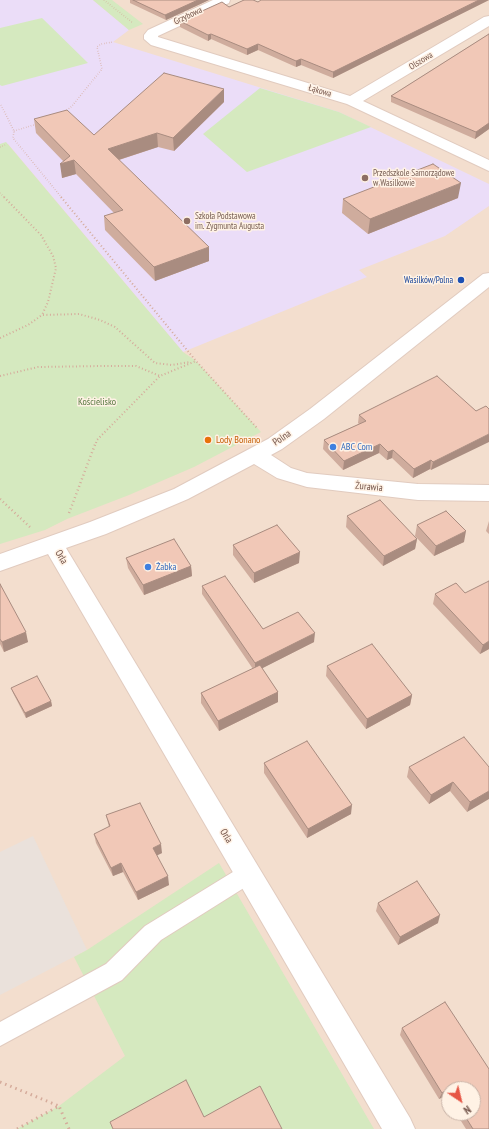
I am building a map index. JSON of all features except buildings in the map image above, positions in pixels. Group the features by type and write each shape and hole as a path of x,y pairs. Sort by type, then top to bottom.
{"street":[{"name":"Grzybowa","path":"153,32 224,0"},
{"name":"Olszowa","path":"352,101 489,20"},
{"name":"Łąkowa","path":"153,32 150,39 156,42 352,101 489,166"},
{"name":"Polna","path":"0,563 123,518 181,494 255,455 295,430 489,278"},
{"name":"Żurawia","path":"255,455 284,472 307,480 418,492 489,493"},
{"name":"Orla","path":"53,544 399,1129"}],"lane":[{"path":"0,1035 114,972 153,933 248,874"}],"path":[{"path":"104,0 142,30 153,32"},
{"path":"63,113 72,106 102,69 97,47 101,44 113,42"},
{"path":"1,105 14,131 13,138 196,361 262,432 284,420 295,430"},
{"path":"14,131 44,122"},
{"path":"0,147 4,145"},
{"path":"0,193 41,235 53,256 56,268 48,302 42,315 28,325 0,338"},
{"path":"42,315 79,314 100,320 116,327 155,363 172,365 196,361"},
{"path":"67,519 97,440 160,376 196,361"},
{"path":"0,376 38,367 136,366 160,376"},
{"path":"0,499 31,528"},
{"path":"0,1082 59,1106 69,1129"},
{"path":"17,1129 59,1106"}],"shaded area":[{"path":"0,0 489,0 489,1129 0,1129"},
{"name":"Szkoła Podstawowa im. Zygmunta Augusta","path":"0,0 93,0 129,30 113,42 339,112 489,184 489,206 445,236 359,270 367,277 183,352 8,144 0,144"},
{"path":"33,836 87,950 0,995 0,852"}],"green space":[{"path":"93,0 112,0 143,24 129,30"},
{"path":"42,18 88,63 2,86 0,85 0,28"},
{"path":"260,88 339,112 371,127 247,172 203,134"},
{"name":"Kościelisko","path":"6,142 183,352 196,361 261,432 194,467 129,495 67,519 45,530 0,544 0,144"},
{"path":"219,863 374,1129 17,1129 59,1106 125,1056 74,957"}],"place":[{"name":"Przedszkole Samorządowe w Wasilkowie","path":"365,178"},
{"name":"Szkoła Podstawowa im. Zygmunta Augusta","path":"187,221"},
{"name":"Wasilków/Polna","path":"461,280"},
{"name":"Lody Bonano","path":"208,440"},
{"name":"ABC Com","path":"333,447"},
{"name":"Żabka","path":"148,567"}]}
